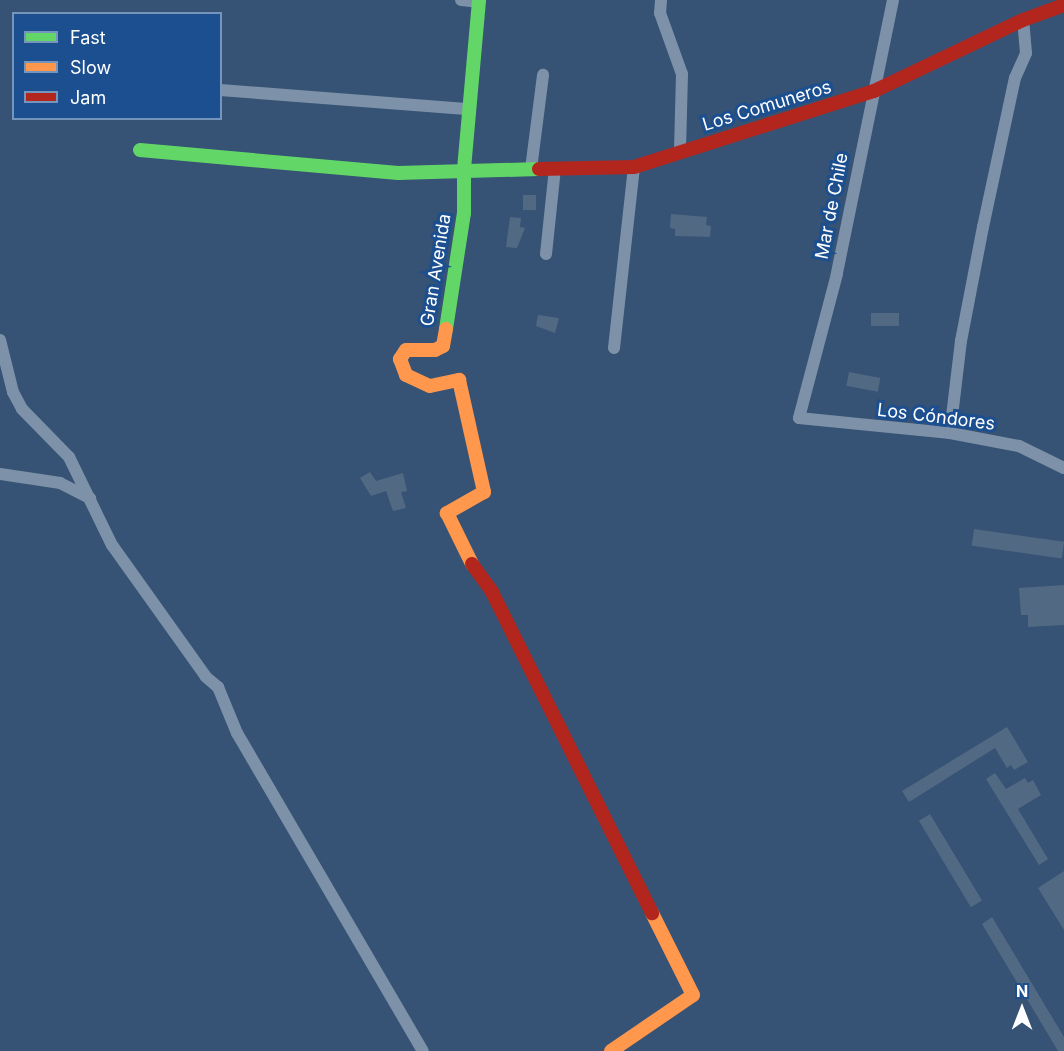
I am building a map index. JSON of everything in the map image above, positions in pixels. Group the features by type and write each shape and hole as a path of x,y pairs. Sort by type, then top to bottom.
{"street":[{"path":"461,0 479,1"},
{"path":"661,0 660,14 682,74 680,152"},
{"name":"Mar de Chile","path":"799,418 837,274 893,0"},
{"name":"Gran Avenida","path":"479,1 464,169 464,213 443,346 435,350 406,350 400,359 406,375 430,386 452,379 459,380 484,492 447,513 474,567 492,592 693,994 611,1051"},
{"name":"Los Comuneros","path":"140,150 163,149 186,157 212,154 398,173 464,169 634,167 874,91 1023,20 1064,5"},
{"path":"950,433 961,341 983,227 1016,78 1026,53 1023,20"},
{"path":"531,168 543,75"},
{"path":"222,90 469,109"},
{"path":"614,348 634,167"},
{"path":"546,254 555,168"},
{"path":"0,340 13,393 22,409 69,457 112,545 206,677 218,687 243,743 423,1051"},
{"name":"Los Cóndores","path":"799,418 950,433 1018,446 1064,468"},
{"path":"0,474 60,483 90,498"}],"building":[{"path":"523,195 536,195 536,210 523,210"},
{"path":"671,214 707,217 706,225 711,226 710,237 675,236 675,229 670,228"},
{"path":"510,217 521,218 520,227 525,228 517,248 506,247"},
{"path":"871,313 899,313 899,326 871,326"},
{"path":"538,315 559,318 555,333 536,326"},
{"path":"849,372 880,378 878,392 846,386"},
{"path":"370,472 376,481 403,473 407,491 401,492 406,508 393,511 386,491 371,496 360,478"},
{"path":"974,529 1064,542 1062,558 972,546"},
{"path":"1064,585 1064,625 1028,627 1028,615 1021,615 1019,588"},
{"path":"1007,727 1028,762 1014,770 1011,765 1007,768 995,748 909,802 902,791"},
{"path":"995,773 1006,789 1025,778 1028,783 1033,780 1041,795 1018,809 1048,859 1039,865 986,779"},
{"path":"930,814 982,901 971,907 919,821"},
{"path":"1064,871 1064,930 1038,888"},
{"path":"992,917 1064,1037 1064,1051 1058,1051 982,924"}],"traffic: fast":[{"path":"446,329 464,213 464,169 479,0"},
{"path":"140,150 398,173 539,169"}],"traffic: slow":[{"path":"446,329 443,346 435,350 406,350 400,359 406,375 430,386 459,380 484,492 447,513 472,564"},
{"path":"611,1051 693,995 652,913"}],"traffic: jam":[{"path":"539,169 634,167 874,91 1023,20 1064,5"},
{"path":"472,564 492,592 652,913"}]}
